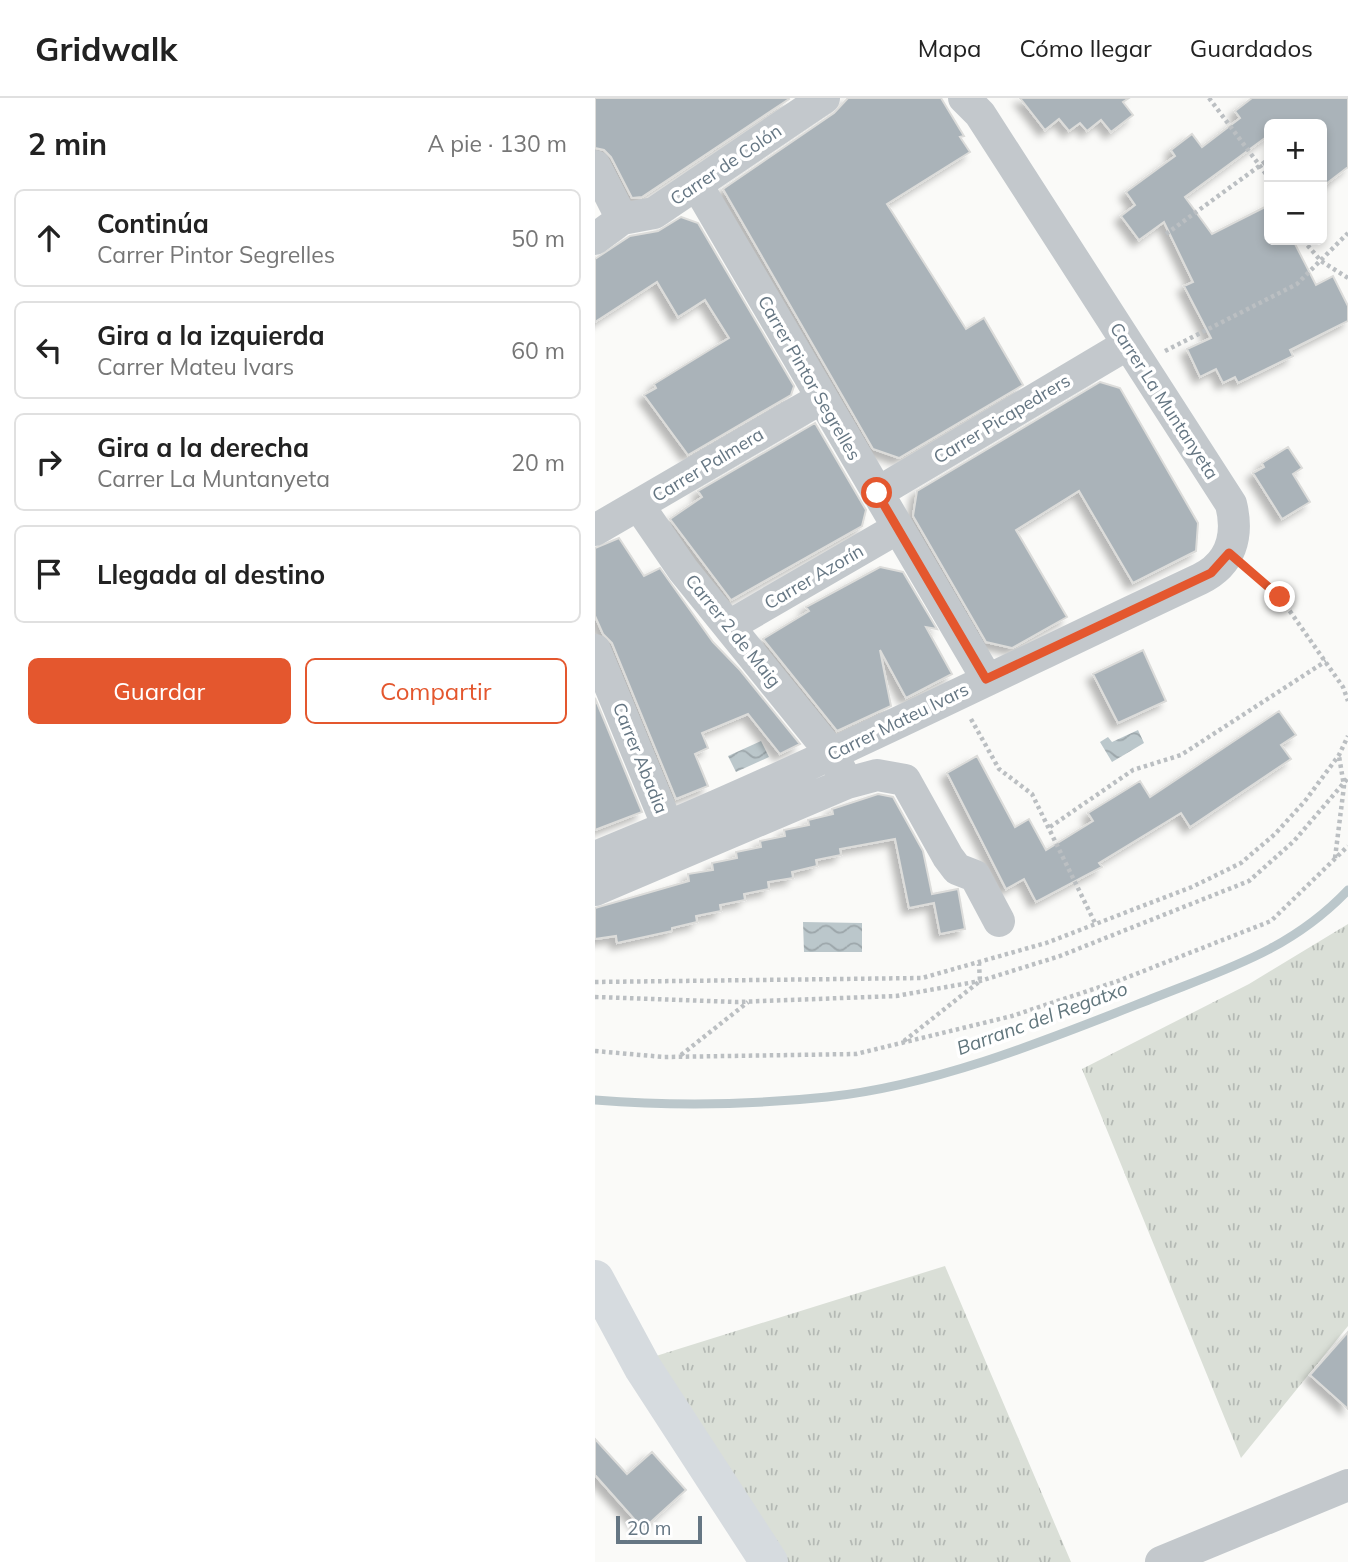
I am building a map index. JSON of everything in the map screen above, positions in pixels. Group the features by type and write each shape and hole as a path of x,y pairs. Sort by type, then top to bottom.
{"main road":[{"path":"595,1279 643,1368 769,1562"}],"street":[{"name":"Carrer de Colón","path":"622,219 655,213 824,98"},
{"name":"Carrer La Muntanyeta","path":"964,98 979,114 1231,504 1235,531 1229,553"},
{"path":"595,166 622,219 595,239"},
{"name":"Carrer Pintor Segrelles","path":"697,185 986,679"},
{"name":"Carrer Picapedrers","path":"877,493 1134,354"},
{"name":"Carrer Palmera","path":"595,530 820,399"},
{"name":"Carrer 2 de Maig","path":"639,506 683,570 832,754 847,783"},
{"name":"Carrer Azorín","path":"729,626 898,528"},
{"name":"Carrer Mateu Ivars","path":"603,854 832,754 1211,573 1229,553"},
{"name":"Carrer Abadia","path":"595,650 668,827"},
{"path":"603,854 609,885 847,783 877,775 905,780 948,857 957,869 975,876 999,922"},
{"path":"1161,1562 1348,1485"}],"path":[{"path":"1209,98 1264,172"},
{"path":"1166,234 1264,163"},
{"path":"1134,354 1297,284 1348,233"},
{"path":"1307,245 1321,261 1348,278"},
{"path":"1229,553 1280,597 1326,661 1348,701"},
{"path":"1050,827 1133,770 1181,755 1326,661"},
{"path":"957,694 999,769 1032,794 1095,925"},
{"path":"1334,859 1344,786 1339,755"},
{"path":"595,1051 680,1056 856,1054 1012,1016 1118,981 1247,932 1271,920 1348,846"},
{"path":"901,1044 980,981 979,964"},
{"path":"680,1056 749,1001"}],"green space":[{"path":"1348,924 1348,1326 1241,1458 1082,1069 1249,984"},
{"path":"945,1266 1071,1562 788,1562 656,1356"}],"water":[{"path":"1138,730 1144,743 1112,762 1100,742 1108,737 1112,742"},
{"path":"761,741 769,757 736,772 728,756"},
{"path":"803,922 862,923 862,952 804,952"}],"building":[{"path":"595,98 789,99 642,197 632,198 611,157 604,150 595,148"},
{"path":"848,98 941,98 964,136 960,137 970,152 887,204 966,329 984,318 1023,385 899,458 873,449 723,189 834,113"},
{"path":"1020,98 1129,98 1123,102 1133,115 1111,132 1101,120 1087,131 1080,123 1069,131 1059,119 1045,130"},
{"path":"1252,98 1348,98 1348,167 1327,183 1327,119 1264,119 1264,139 1185,197 1212,234 1264,208 1264,245 1296,245 1316,285 1333,276 1348,306 1348,321 1290,350 1293,356 1238,383 1235,377 1223,383 1216,369 1200,377 1187,349 1211,338 1184,286 1193,282 1164,222 1139,240 1121,216 1135,205 1126,192 1175,156 1171,150 1192,134 1202,147 1240,118 1235,111"},
{"path":"681,217 698,223 794,386 791,395 688,455 644,395 656,388 654,384 729,338 705,300 678,317 657,282 595,322 595,259 630,236 658,231"},
{"path":"1100,382 1120,388 1198,523 1196,551 1133,583 1079,491 1016,530 1067,617 1012,648 986,642 913,516 917,491"},
{"path":"815,423 866,510 862,526 731,600 670,519 702,497 698,491"},
{"path":"1288,447 1302,468 1293,474 1310,502 1282,519 1253,473 1264,467 1262,463"},
{"path":"619,538 644,576 660,568 713,642 740,670 800,744 780,754 748,714 702,733 708,748 695,754 708,786 676,799 612,643 603,634 595,616 595,548"},
{"path":"880,567 903,572 937,629 926,627 952,674 906,698 880,650 891,706 837,731 763,639 809,611 806,607"},
{"path":"1143,650 1166,701 1118,723 1093,674"},
{"path":"595,698 642,812 595,830"},
{"path":"1279,711 1296,735 1281,745 1291,759 1190,827 1181,813 1099,863 1102,867 1036,902 1024,879 1006,889 947,773 977,756 1015,827 1029,819 1046,850 1093,821 1088,813 1140,781 1150,797"},
{"path":"878,794 893,797 923,851 932,894 958,889 965,929 940,934 934,903 909,908 895,839 840,849 841,855 816,860 817,866 792,872 793,878 768,882 769,889 744,894 745,900 720,905 721,911 696,916 697,922 672,928 672,931 617,943 616,936 595,939 595,908 689,881 688,874 713,870 712,863 737,858 736,852 761,847 760,841 785,836 784,830 809,825 808,820 833,814 832,809"},
{"path":"1348,1332 1348,1409 1310,1375"},
{"path":"595,1439 627,1474 652,1452 686,1490 643,1529 595,1475"}],"waterway":[{"name":"Barranc del Regatxo","path":"595,1100 711,1104 798,1100 869,1091 953,1071 1117,1013 1234,966 1305,928 1348,890"}],"route":[{"path":"877,493 986,679 1211,573 1229,553 1280,597"}]}
